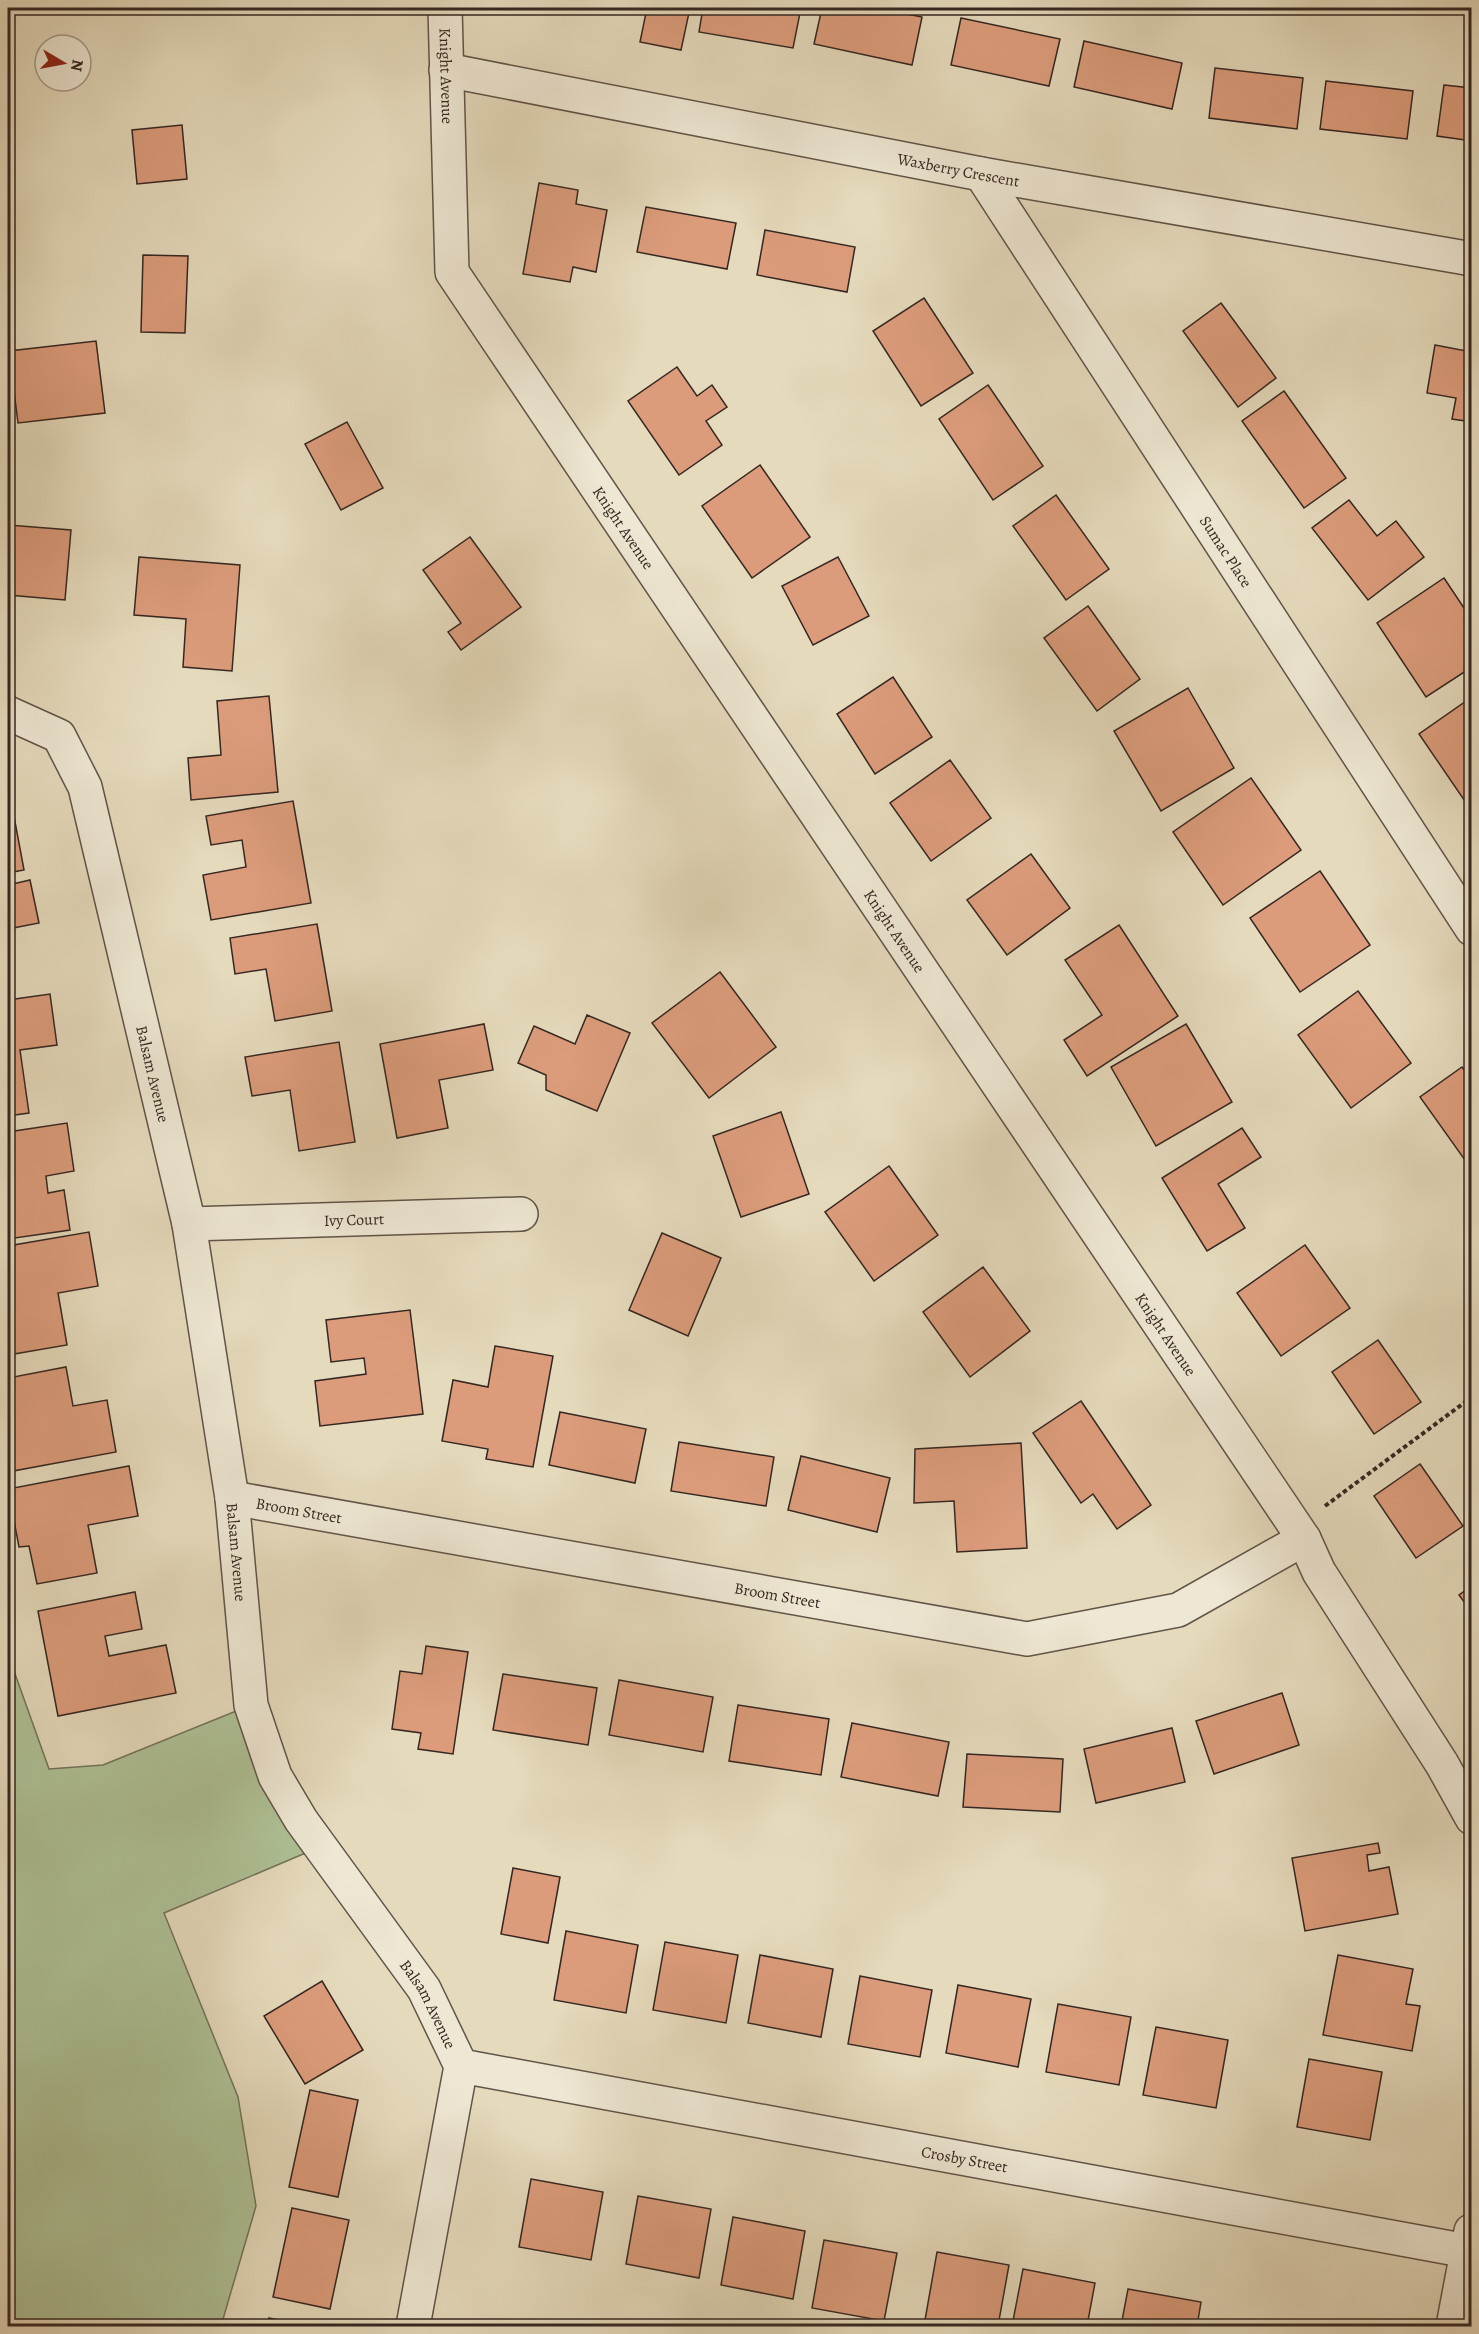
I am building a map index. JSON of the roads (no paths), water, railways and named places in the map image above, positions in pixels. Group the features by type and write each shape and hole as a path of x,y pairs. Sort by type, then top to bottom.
{"street":[{"name":"Knight Avenue","path":"445,8 452,272 1300,1533 1319,1572 1442,1764 1472,1818"},
{"name":"Waxberry Crescent","path":"446,70 981,174 1472,259"},
{"name":"Sumac Place","path":"981,174 1472,929"},
{"name":"Balsam Avenue","path":"8,713 58,736 85,787 189,1224 232,1498 250,1705 275,1776 301,1820 424,1989 461,2066 413,2326"},
{"name":"Ivy Court","path":"189,1224 521,1214"},
{"name":"Broom Street","path":"232,1498 1027,1639 1178,1610 1300,1533"},
{"name":"Crosby Street","path":"461,2066 1469,2240"},
{"path":"1453,2326 1469,2240"}]}
